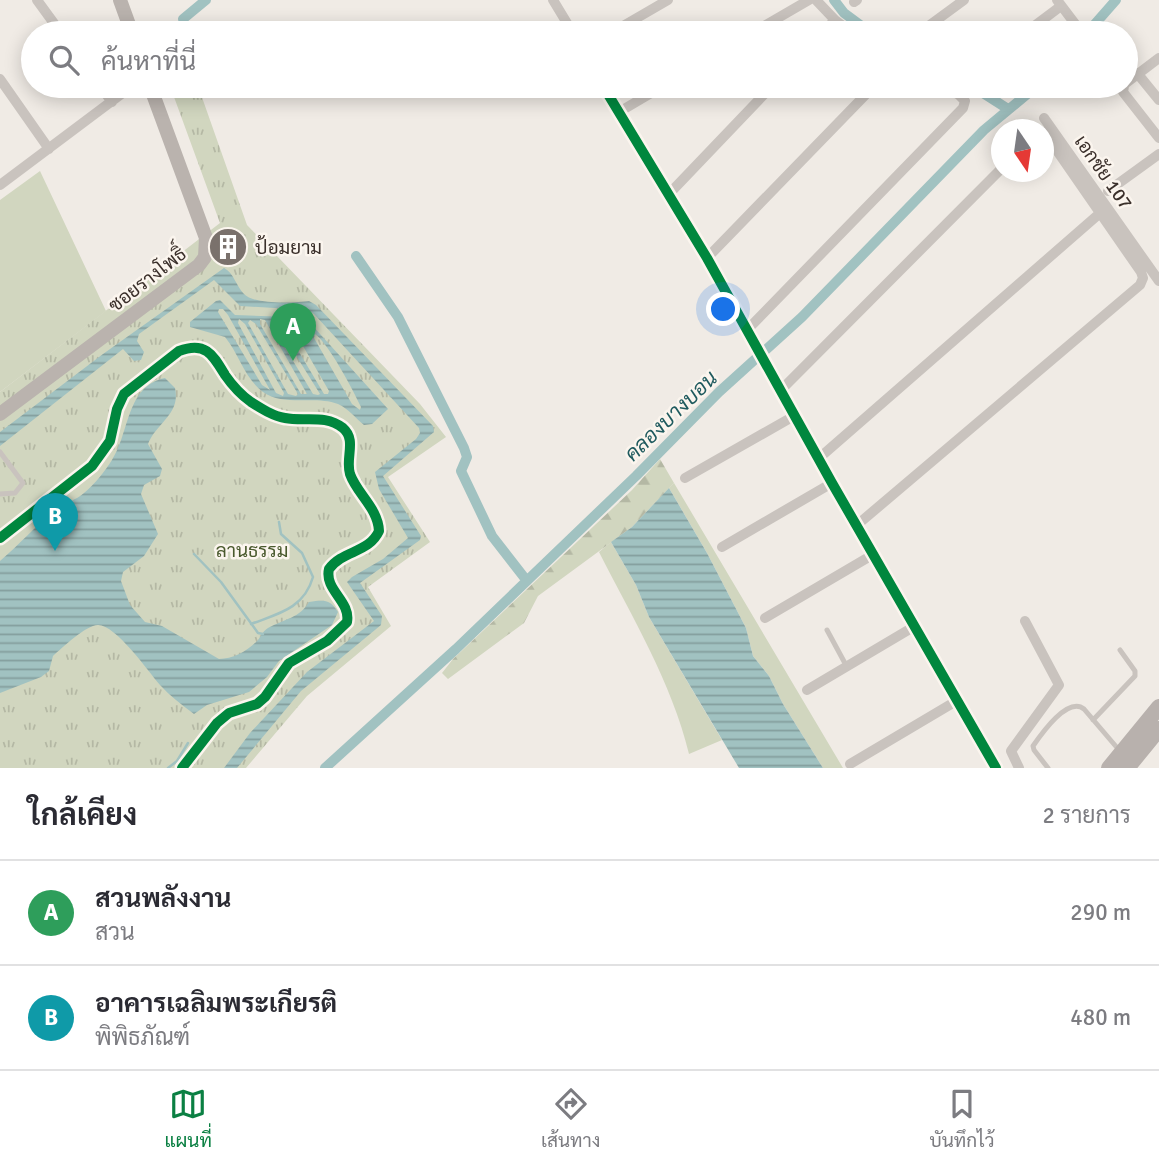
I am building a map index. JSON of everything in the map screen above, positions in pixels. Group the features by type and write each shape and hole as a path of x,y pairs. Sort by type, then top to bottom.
{"main road":[{"path":"1124,761 1159,707"},
{"path":"1109,768 1124,761 1159,729"}],"street":[{"path":"37,0 52,21"},
{"path":"553,0 566,21"},
{"path":"631,21 667,0"},
{"path":"773,21 809,0"},
{"path":"816,0 835,20"},
{"path":"935,21 964,0"},
{"path":"125,1 129,21"},
{"path":"1039,21 1059,3 1073,21"},
{"path":"1138,72 1159,58"},
{"path":"1138,74 1159,100"},
{"path":"0,79 49,149"},
{"path":"109,98 112,102"},
{"path":"0,186 117,98"},
{"name":"ซอยรางโพธิ์","path":"0,414 199,265 205,257 206,238 154,98"},
{"path":"610,98 751,333 818,459 996,768"},
{"path":"619,112 643,98"},
{"path":"668,195 761,98"},
{"path":"707,258 862,98"},
{"path":"751,333 963,108 965,101 962,98"},
{"path":"1128,98 1159,138"},
{"name":"เอกชัย 107","path":"1044,118 1159,281"},
{"path":"857,525 1140,285 1142,272 1054,147"},
{"path":"1108,191 1159,155"},
{"path":"781,390 991,179"},
{"path":"818,459 1100,214"},
{"path":"685,478 794,416"},
{"path":"722,547 832,483"},
{"path":"765,618 874,554"},
{"path":"1019,768 1011,751 1059,685 1025,621"},
{"path":"807,690 915,626"},
{"path":"850,764 958,700"}],"lane":[{"path":"0,495 15,494 23,483 1,454"},
{"path":"827,630 847,667"},
{"path":"1093,720 1135,676 1135,671 1120,650"},
{"path":"1048,768 1033,746 1065,709 1072,705 1080,706 1093,720 1124,761"}],"green space":[{"name":"ลานธรรม","path":"174,98 202,98 247,225 420,404 446,437 388,477 430,542 368,587 391,626 307,696 246,768 0,768 0,392 220,223"},
{"path":"40,171 106,311 0,392 0,200"},
{"path":"660,459 674,483 632,527 538,596 524,623 448,679 442,673 453,659 632,490"},
{"path":"674,483 843,768 823,768 769,676 753,656 746,628 669,488"},
{"path":"611,542 636,585 649,617 722,740 689,754 662,676 599,552"}],"water":[{"path":"224,268 249,298 275,302 309,301 316,305 433,426 434,432 383,476 421,536 420,540 360,583 382,616 381,625 301,691 237,768 224,768 250,733 307,672 374,621 347,582 383,559 408,538 379,489 375,472 416,439 420,433 419,428 314,314 308,310 240,306 214,280 139,334 137,341 144,352 141,360 134,361 123,349 0,446 0,432"},
{"path":"220,300 235,315 289,317 311,324 388,409 372,424 364,425 338,404 320,400 280,399 263,392 251,380 225,337 190,327 190,322","holes":["223,309 228,315 270,390 262,385 218,312","239,319 245,324 284,393 283,396 276,393 238,323","260,319 265,320 307,394 301,394 260,324","250,320 256,324 298,394 288,394 248,323","273,322 320,394 313,394 272,326","286,322 292,327 329,391 328,394 324,394 283,325","315,334 340,368 361,407 360,410 352,404 314,338"]},
{"path":"165,378 175,388 174,405 148,444 162,469 160,476 144,485 141,494 158,534 144,556 123,572 121,581 130,605 145,622 162,626 219,659 230,658 245,651 267,629 296,615 309,602 323,601 332,605 338,612 332,625 279,661 267,677 249,692 207,705 194,714 164,689 114,632 98,625 81,633 53,656 49,671 41,677 0,693 0,561 49,516 81,495 95,482 118,449 136,400 152,383"},
{"path":"669,488 746,628 753,656 769,676 823,768 739,768 649,617 636,585 611,542 632,527"}],"waterway":[{"path":"183,19 206,0"},
{"path":"834,0 855,21"},
{"name":"คลองบางบอน","path":"1098,21 1116,0"},
{"path":"991,98 1008,109"},
{"name":"คลองบางบอน","path":"325,768 456,649 719,392 802,317 984,130 1023,98"},
{"path":"356,256 398,317 464,448 467,457 461,471 492,536 527,581"},
{"path":"251,624 280,613 296,603 309,588 313,577 302,553 281,534 279,522"},
{"path":"194,554 221,582 258,633 263,634"},
{"path":"168,768 177,761 188,743"}],"cycle path":[{"path":"610,98 707,258 832,483 996,768"},
{"path":"0,538 92,466 110,441 117,409 124,394 179,351 188,348 208,352 240,393 268,412 285,418 329,421 347,433 350,444 350,474 375,515 379,531 369,544 341,558 329,569 330,583 345,608 347,622 327,641 289,663 257,704 229,713 217,723 182,768"}],"place":[{"name":"ป้อมยาม","path":"228,247"},
{"name":"สวนพลังงาน","path":"293,361"},
{"name":"อาคารเฉลิมพระเกียรติ","path":"55,551"}]}
